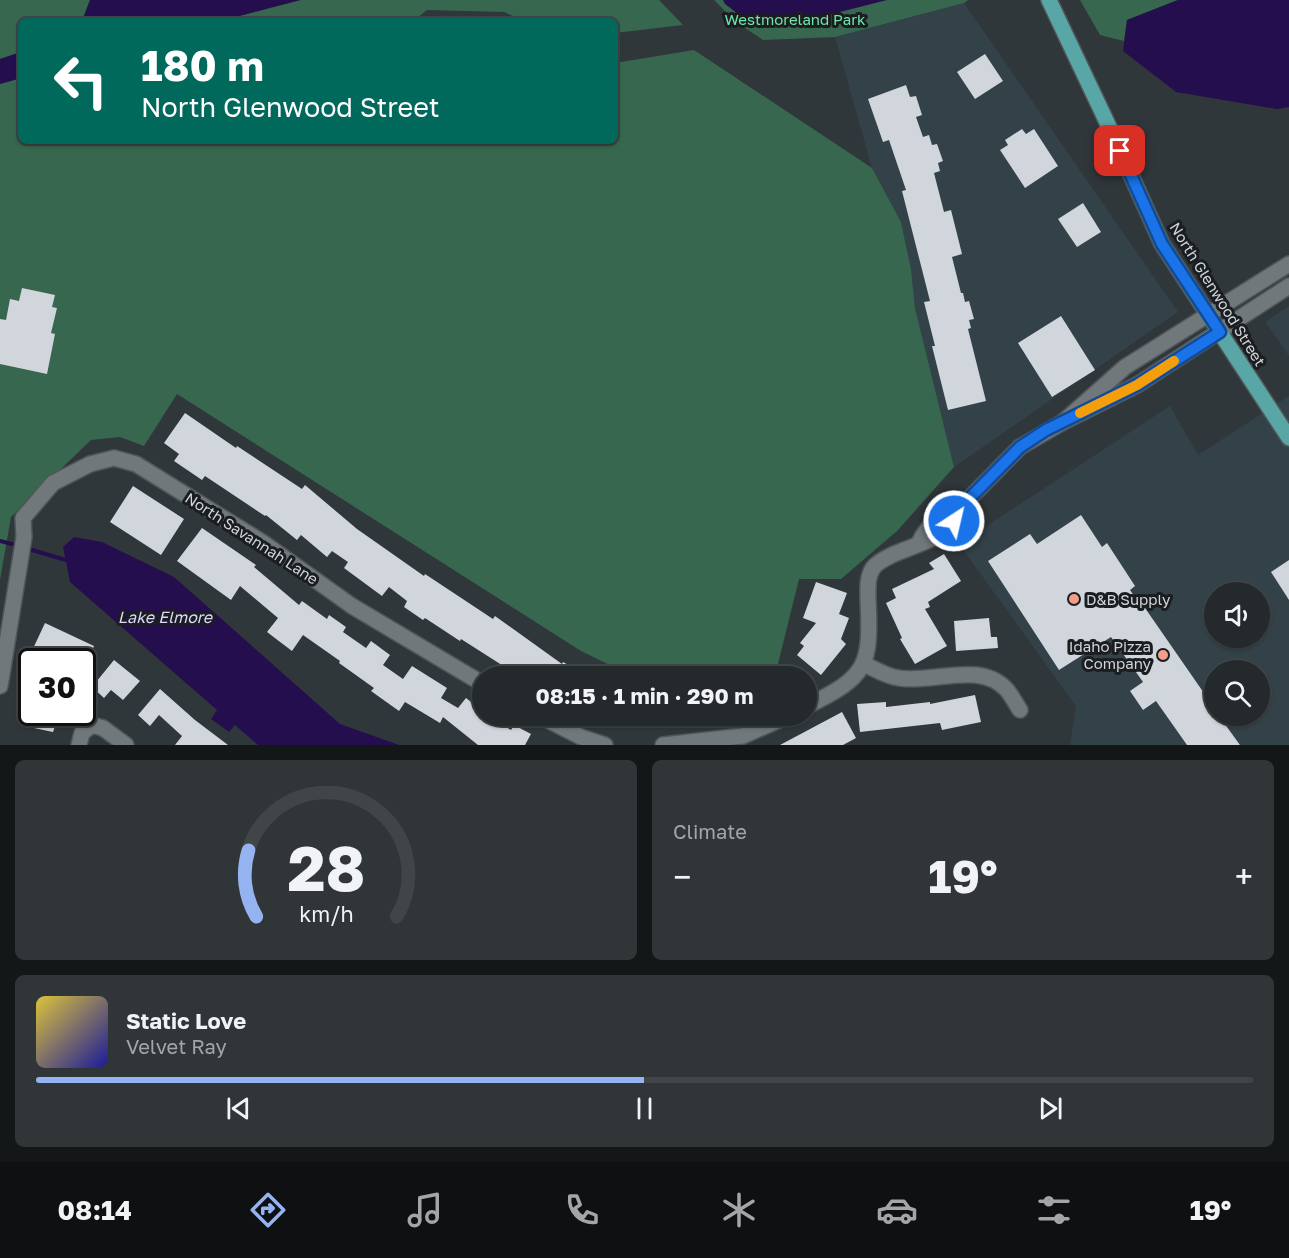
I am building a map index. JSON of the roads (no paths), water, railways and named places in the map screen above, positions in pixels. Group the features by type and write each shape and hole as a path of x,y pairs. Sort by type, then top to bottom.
{"main road":[{"name":"North Glenwood Street","path":"1049,0 1162,244 1289,438"}],"street":[{"path":"1063,422 1126,366 1289,264"},
{"path":"817,701 836,692 852,680 864,664 870,639 867,582 873,567 919,543 928,542 943,532 954,521 957,511 1020,447 1063,422 1137,385 1289,286"},
{"name":"North Savannah Lane","path":"0,686 24,537 23,518 53,483 90,464 114,458 136,464 266,544 352,606 472,677"},
{"path":"864,664 896,678 910,680 974,675 989,678 1007,689 1020,710"},
{"path":"79,745 82,733 92,725 103,728 126,745"},
{"path":"560,726 581,737 605,745"},
{"path":"663,745 743,736 768,726"}],"water":[{"path":"90,0 300,0 231,18 83,18"},
{"path":"723,0 887,0 824,16 746,20"},
{"path":"1178,0 1289,0 1289,107 1277,109 1176,92 1123,51 1127,20"},
{"path":"18,53 18,79 0,84 0,59"},
{"name":"Lake Elmore","path":"74,537 102,542 174,577 340,724 399,745 258,745 235,725 229,732 211,719 217,710 70,582 63,547"}],"waterway":[{"path":"0,541 12,544"},
{"path":"32,550 66,560"}],"place":[{"name":"D&B Supply","path":"1074,599"},
{"name":"Idaho Pizza Company","path":"1163,655"}],"park label":[{"name":"Westmoreland Park","path":"795,19"}]}
